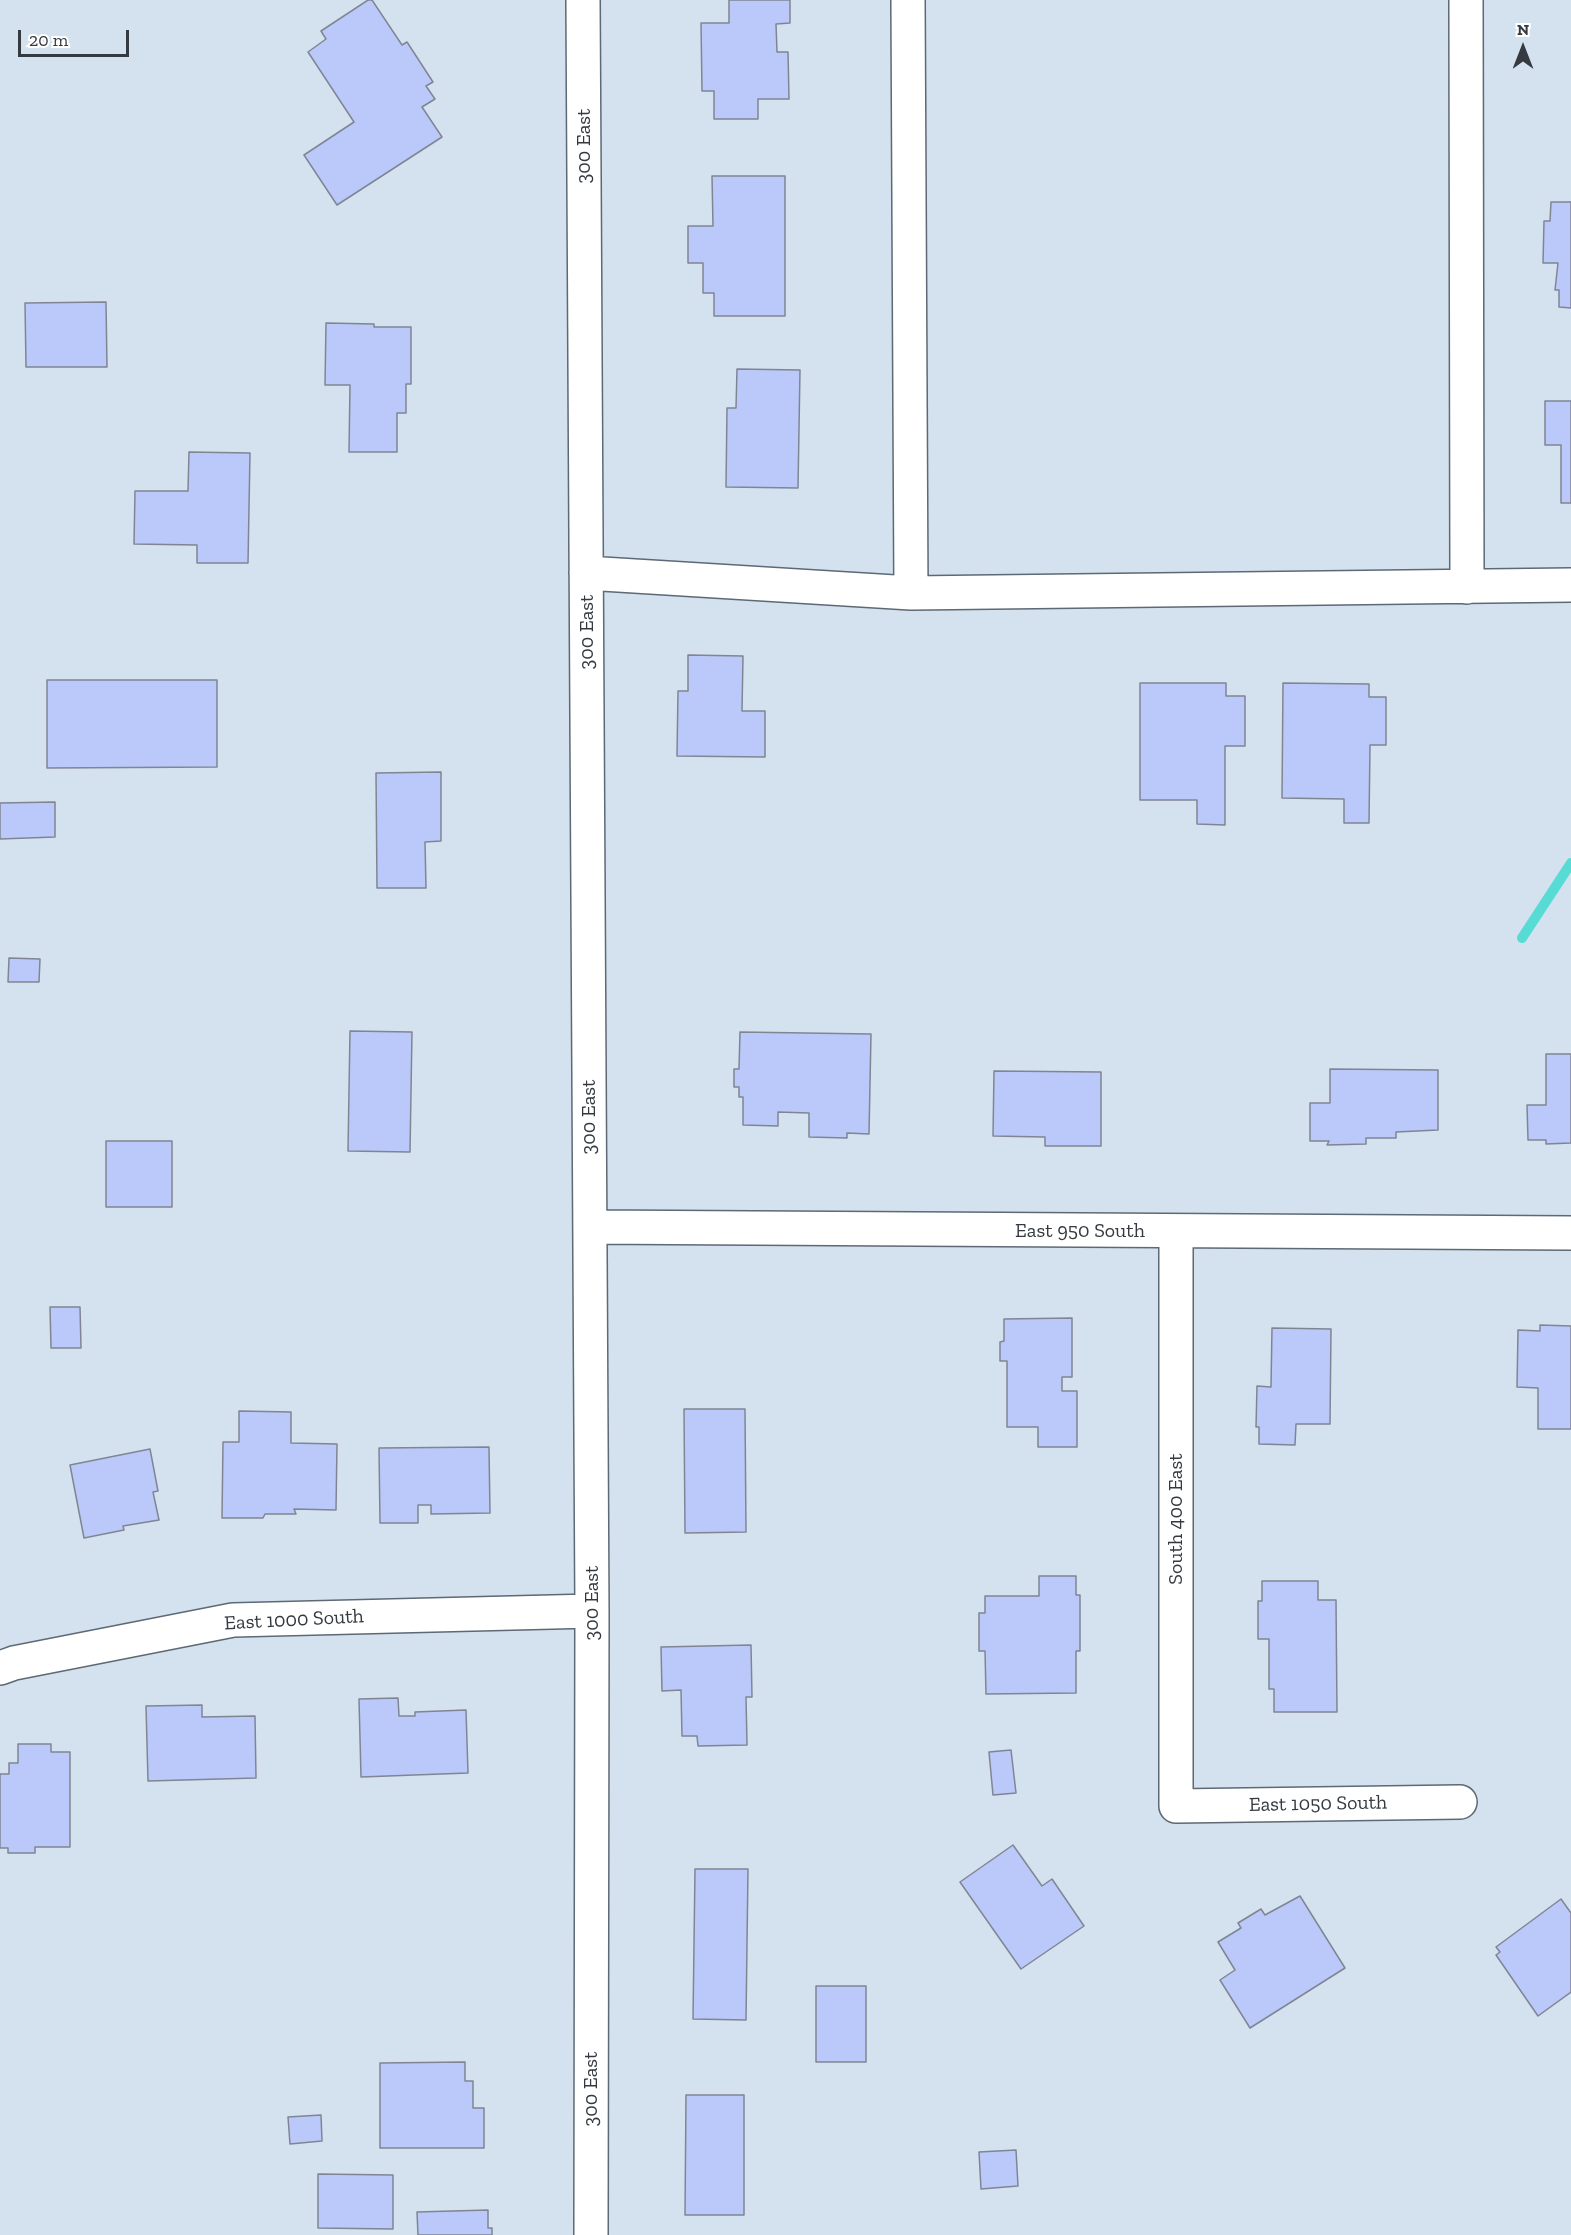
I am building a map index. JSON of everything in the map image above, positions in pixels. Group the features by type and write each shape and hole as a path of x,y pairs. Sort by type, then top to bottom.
{"street":[{"name":"300 East","path":"583,0 592,1611 591,2235"},
{"path":"908,0 911,593"},
{"path":"1466,0 1467,587"},
{"path":"586,573 911,593 1571,585"},
{"name":"East 950 South","path":"590,1227 1571,1233"},
{"name":"South 400 East","path":"1176,1231 1176,1806"},
{"name":"East 1000 South","path":"0,1668 14,1663 232,1620 592,1611"},
{"name":"East 1050 South","path":"1176,1806 1460,1802"}],"building":[{"path":"368,0 372,0 402,45 407,42 433,82 426,86 435,99 422,107 442,137 337,205 304,155 354,122 308,52 326,39 321,31"},
{"path":"729,0 790,0 790,23 776,24 777,52 788,52 789,99 758,99 758,119 714,119 714,91 702,91 701,23 729,23"},
{"path":"712,176 785,176 785,316 714,316 714,293 703,293 703,263 688,263 688,226 713,226"},
{"path":"1551,202 1571,202 1571,308 1559,307 1559,290 1555,290 1558,263 1543,263 1544,221 1550,221"},
{"path":"106,302 107,367 26,367 25,303"},
{"path":"326,323 411,327 411,384 406,384 406,413 397,413 397,452 349,452 350,385 325,385"},
{"path":"737,369 800,370 798,488 726,487 727,408 736,408"},
{"path":"1545,401 1571,401 1571,503 1561,503 1561,445 1545,445"},
{"path":"189,452 250,453 248,563 197,563 197,545 134,544 135,491 188,491"},
{"path":"688,655 743,656 742,711 765,711 765,757 677,756 678,691 688,691"},
{"path":"47,680 217,680 217,767 47,768"},
{"path":"1140,683 1226,683 1226,696 1245,696 1245,746 1225,746 1225,825 1197,824 1197,800 1140,800"},
{"path":"1283,683 1369,684 1369,697 1386,697 1386,745 1370,745 1369,823 1344,823 1344,799 1282,798"},
{"path":"441,772 441,841 425,842 426,888 377,888 376,773"},
{"path":"55,802 55,837 0,839 0,803"},
{"path":"9,958 40,959 39,982 8,982"},
{"path":"350,1031 412,1032 410,1152 348,1151"},
{"path":"740,1032 871,1034 869,1134 847,1133 847,1138 809,1137 809,1113 778,1112 778,1126 743,1125 743,1097 739,1097 739,1087 734,1087 734,1069 739,1069"},
{"path":"1546,1054 1571,1054 1571,1143 1546,1144 1546,1140 1528,1140 1527,1105 1546,1105"},
{"path":"1330,1069 1438,1070 1438,1130 1396,1132 1396,1138 1366,1138 1366,1144 1327,1145 1329,1141 1310,1141 1310,1103 1330,1103"},
{"path":"994,1071 1101,1072 1101,1146 1045,1146 1045,1137 993,1136"},
{"path":"106,1141 172,1141 172,1207 106,1207"},
{"path":"50,1307 80,1307 81,1348 51,1348"},
{"path":"1072,1318 1072,1377 1062,1377 1062,1391 1077,1391 1077,1447 1038,1447 1038,1427 1007,1427 1007,1361 1000,1361 1000,1342 1004,1341 1004,1319"},
{"path":"1540,1325 1571,1326 1571,1429 1538,1429 1538,1388 1517,1387 1518,1330 1540,1331"},
{"path":"1272,1328 1331,1329 1330,1424 1296,1424 1295,1445 1259,1444 1259,1427 1256,1427 1257,1386 1271,1387"},
{"path":"684,1409 745,1409 746,1532 685,1533"},
{"path":"239,1411 291,1412 291,1443 337,1444 336,1510 294,1509 296,1514 265,1514 263,1518 222,1518 223,1442 239,1442"},
{"path":"489,1447 490,1513 431,1514 431,1505 418,1505 418,1523 380,1523 379,1448"},
{"path":"150,1449 158,1491 153,1492 159,1520 123,1526 124,1530 84,1538 70,1465"},
{"path":"1039,1576 1076,1576 1076,1595 1080,1595 1080,1651 1076,1651 1076,1693 986,1694 985,1651 979,1651 979,1613 985,1613 985,1596 1039,1596"},
{"path":"1262,1581 1318,1581 1318,1600 1336,1600 1337,1712 1274,1712 1274,1689 1269,1689 1269,1639 1258,1639 1258,1601 1262,1601"},
{"path":"751,1645 752,1697 746,1697 747,1745 698,1746 697,1736 682,1736 681,1690 662,1691 661,1647"},
{"path":"398,1698 399,1716 415,1716 415,1712 466,1710 468,1773 361,1777 359,1699"},
{"path":"202,1705 202,1717 255,1716 256,1778 148,1781 146,1706"},
{"path":"18,1744 51,1744 51,1752 70,1752 70,1847 35,1847 35,1853 8,1853 8,1848 0,1848 0,1774 9,1774 9,1763 18,1763"},
{"path":"1011,1750 1016,1793 993,1795 989,1752"},
{"path":"1013,1845 1042,1886 1052,1879 1084,1926 1021,1969 960,1882"},
{"path":"695,1869 748,1869 746,2020 693,2019"},
{"path":"1300,1896 1345,1968 1250,2028 1220,1980 1235,1970 1218,1942 1241,1928 1238,1923 1261,1909 1265,1915"},
{"path":"1561,1899 1571,1913 1571,1992 1538,2016 1496,1955 1500,1952 1496,1947"},
{"path":"816,1986 866,1986 866,2062 816,2062"},
{"path":"465,2062 465,2081 473,2081 473,2108 484,2108 484,2148 380,2148 380,2063"},
{"path":"686,2095 744,2095 744,2215 685,2215"},
{"path":"321,2115 322,2141 290,2144 288,2117"},
{"path":"1016,2150 1018,2186 981,2189 979,2152"},
{"path":"318,2174 393,2175 393,2229 318,2228"},
{"path":"488,2210 488,2228 492,2228 492,2235 418,2235 417,2212"}],"waterway":[{"path":"1522,938 1571,863"}]}
